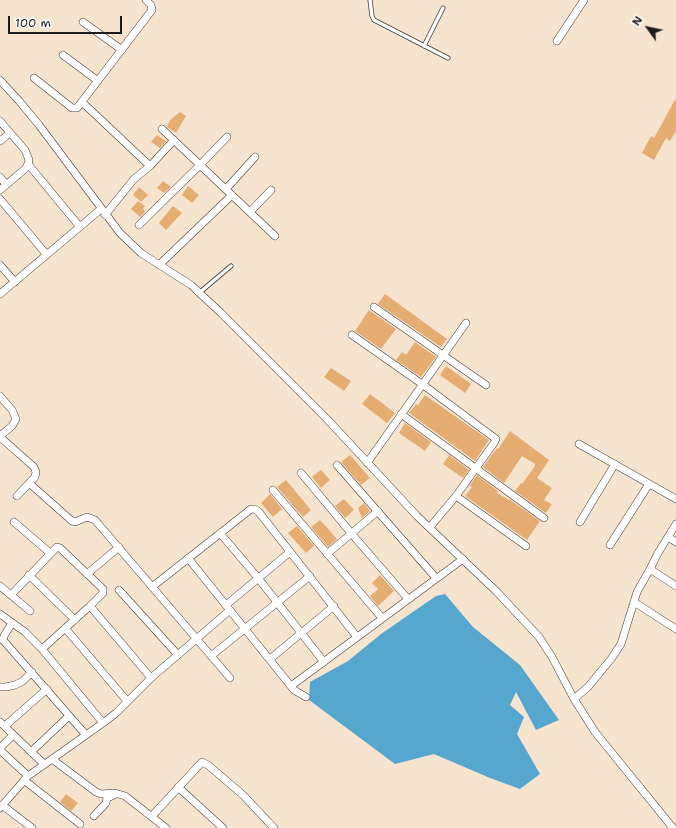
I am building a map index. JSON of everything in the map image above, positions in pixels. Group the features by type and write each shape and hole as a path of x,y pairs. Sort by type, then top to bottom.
{"street":[{"path":"34,78 72,108 77,108 152,10 151,5 146,0"},
{"path":"557,41 584,0"},
{"path":"83,22 122,50"},
{"path":"63,55 98,81"},
{"path":"0,80 39,125 120,233 135,248 191,285 322,413 417,516 463,559 539,637 552,657 574,699 602,742 673,828"},
{"path":"82,102 150,166"},
{"path":"0,121 25,150 29,160 28,164 80,227"},
{"path":"162,129 275,236"},
{"path":"0,141 10,133"},
{"path":"140,225 227,137"},
{"path":"0,294 80,227 103,212 174,140"},
{"path":"226,189 255,157"},
{"path":"0,190 28,164"},
{"path":"0,177 6,184"},
{"path":"250,212 271,190"},
{"path":"159,265 232,195"},
{"path":"0,199 47,254"},
{"path":"0,265 15,282"},
{"path":"374,307 486,385"},
{"path":"367,463 466,323"},
{"path":"352,335 422,384 496,439 456,496 430,527"},
{"path":"0,396 12,410 16,419 12,426 0,437 34,467 36,472 35,477 17,496"},
{"path":"401,414 544,518"},
{"path":"579,444 676,499"},
{"path":"580,522 615,464"},
{"path":"337,465 436,578"},
{"path":"301,473 408,599"},
{"path":"29,483 72,521 75,522 87,517 92,517 230,678"},
{"path":"610,545 649,484"},
{"path":"272,490 382,618"},
{"path":"456,496 526,546"},
{"path":"152,587 251,509 254,509 258,511 357,637"},
{"path":"327,554 378,511"},
{"path":"14,522 50,553"},
{"path":"574,699 593,682 621,644 642,582 676,524"},
{"path":"220,533 258,578 324,662"},
{"path":"668,537 676,542"},
{"path":"11,595 50,553 58,547 104,591 90,606 42,649"},
{"path":"87,574 119,547"},
{"path":"3,805 26,778 116,713 151,678 196,639 258,578 290,552"},
{"path":"188,558 294,690 306,697"},
{"path":"291,686 463,559"},
{"path":"650,569 676,586"},
{"path":"29,575 75,620"},
{"path":"211,656 310,576"},
{"path":"0,586 30,611"},
{"path":"119,590 178,655"},
{"path":"634,602 676,630"},
{"path":"90,606 151,678"},
{"path":"270,660 334,606"},
{"path":"0,614 25,632 42,649 104,723"},
{"path":"12,623 3,640 86,735"},
{"path":"65,628 127,701"},
{"path":"0,682 3,687 15,685 23,681 32,672"},
{"path":"44,764 2,724 47,689"},
{"path":"31,752 69,716"},
{"path":"13,735 0,749 26,778 80,824"},
{"path":"52,759 96,792 101,794 120,793 166,828"},
{"path":"152,816 200,763 205,763 243,795 274,828"},
{"path":"178,787 223,828"},
{"path":"94,816 106,803 107,798 120,793"},
{"path":"0,795 3,805 32,828"}],"lane":[{"path":"370,0 374,20 448,58"},
{"path":"424,46 443,8"},
{"path":"199,293 231,266"}],"water":[{"path":"445,594 473,627 520,665 559,720 536,730 516,692 510,705 524,717 517,734 540,774 520,789 434,754 395,764 309,700 310,682 348,661 381,634 436,596"}],"building":[{"path":"676,98 676,131 670,141 666,138 654,160 642,153 651,136 654,138"},
{"path":"180,112 186,116 176,133 167,127 170,120"},
{"path":"157,135 166,141 160,148 151,142"},
{"path":"163,181 171,187 164,193 157,188"},
{"path":"188,186 199,195 192,203 182,195"},
{"path":"139,187 148,195 141,202 133,195"},
{"path":"138,201 145,206 143,208 145,212 140,217 131,209"},
{"path":"173,206 182,213 166,230 159,223"},
{"path":"385,294 447,339 441,347 378,304"},
{"path":"369,310 396,329 381,349 355,331"},
{"path":"415,342 436,357 421,377 396,360 402,352 406,355"},
{"path":"446,366 471,384 465,393 440,375"},
{"path":"331,368 351,381 344,391 324,377"},
{"path":"370,394 395,413 387,423 362,404"},
{"path":"425,395 489,440 475,461 409,413 416,404 418,405"},
{"path":"405,423 431,442 425,451 399,433"},
{"path":"510,431 549,460 537,478 552,488 544,500 552,504 546,513 515,491 521,483 522,484 535,464 522,456 504,483 483,467 497,448 498,449"},
{"path":"350,455 370,478 361,485 341,462"},
{"path":"449,455 469,470 463,478 443,464"},
{"path":"321,470 330,480 321,488 312,477"},
{"path":"477,475 498,491 497,493 509,499 540,521 527,540 465,496 472,487 469,486"},
{"path":"286,480 311,510 303,517 277,487"},
{"path":"270,494 282,509 273,517 261,503"},
{"path":"344,499 354,510 345,518 335,506"},
{"path":"364,503 370,511 362,518 358,508"},
{"path":"320,520 337,539 328,547 311,527"},
{"path":"297,526 314,546 306,553 288,533"},
{"path":"380,575 394,591 378,606 370,596 378,589 372,583"},
{"path":"66,794 78,803 71,811 60,802"}]}
